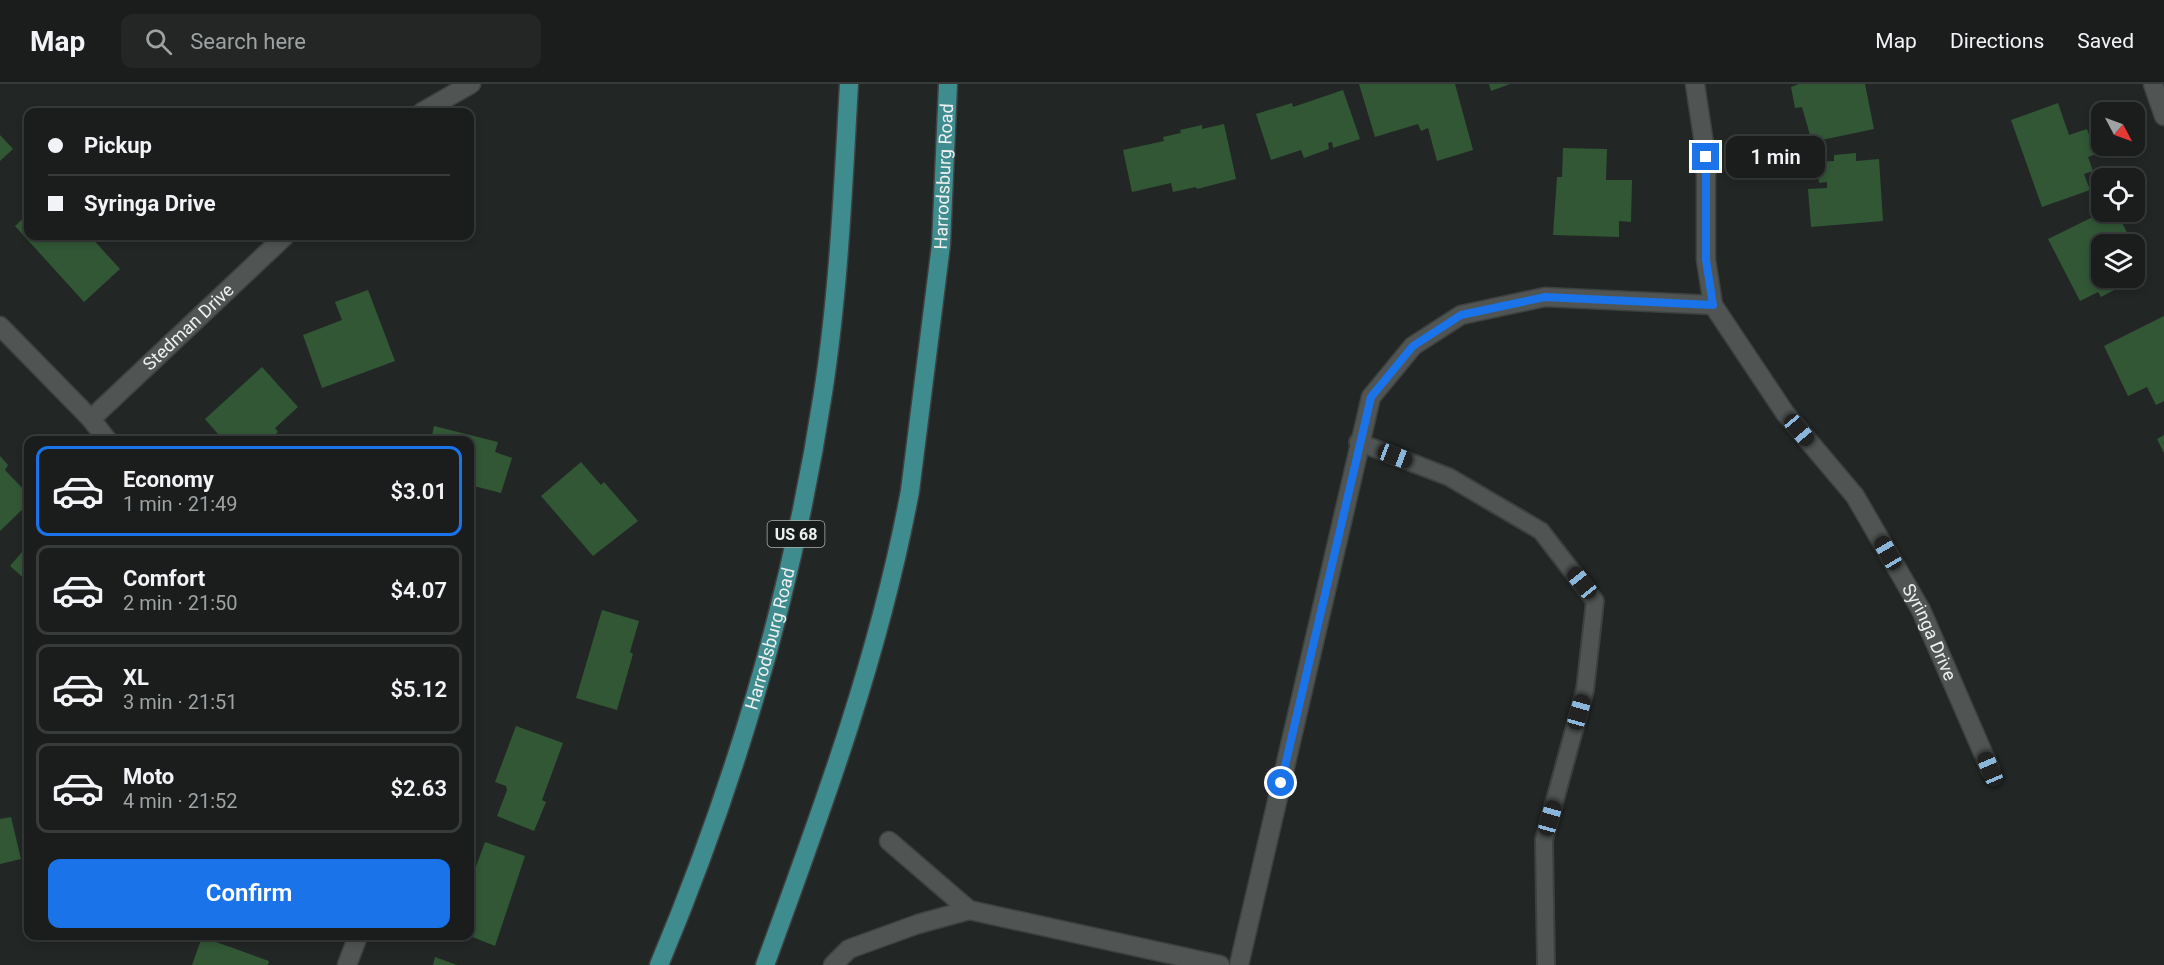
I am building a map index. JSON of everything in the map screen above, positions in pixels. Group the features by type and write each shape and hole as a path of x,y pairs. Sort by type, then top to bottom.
{"main road":[{"name":"Harrodsburg Road","path":"659,965 734,767 787,581 823,393 838,267 849,84"},
{"name":"Harrodsburg Road","path":"765,965 840,762 887,605 903,530 941,245 948,84"}],"street":[{"path":"429,108 471,84"},
{"name":"Syringa Drive","path":"1695,84 1706,157 1706,260 1713,305 1785,413 1855,496 1921,610 1990,769"},
{"path":"2152,84 2164,116"},
{"name":"Stedman Drive","path":"91,419 281,240"},
{"path":"1239,965 1358,442 1371,397 1413,346 1461,315 1545,297 1713,305"},
{"path":"0,326 91,419 104,436"},
{"path":"889,841 969,910"},
{"path":"833,965 849,949 918,924 969,910 1220,965"},
{"path":"347,965 356,940"}],"lane":[{"path":"1358,442 1449,477 1540,531 1595,601 1585,690 1544,840 1546,965"}],"building":[{"path":"1359,84 1455,84 1473,150 1437,161 1428,128 1421,131 1418,124 1375,137"},
{"path":"1489,84 1510,84 1491,91"},
{"path":"1799,84 1865,84 1874,129 1812,142 1802,107 1795,108 1791,87"},
{"path":"1343,90 1360,139 1333,148 1332,142 1328,143 1329,149 1304,158 1301,150 1271,160 1256,114 1292,103 1293,107"},
{"path":"2058,103 2069,135 2087,129 2091,140 2091,156 2088,157 2092,168 2091,172 2084,174 2090,190 2042,207 2011,120"},
{"path":"1224,124 1236,179 1197,189 1196,187 1173,192 1171,183 1132,192 1123,150 1164,141 1163,137 1181,133 1180,130 1202,125 1202,129"},
{"path":"0,135 13,149 0,161"},
{"path":"1563,148 1607,149 1606,180 1632,180 1631,222 1619,221 1619,237 1553,235 1557,177 1562,177"},
{"path":"1856,153 1856,161 1879,159 1883,221 1811,227 1808,189 1827,188 1827,182 1819,183 1817,162 1834,161 1834,155"},
{"path":"24,218 24,236 15,226"},
{"path":"2091,218 2091,222 2122,222 2128,234 2091,234 2091,288 2118,288 2101,297 2098,292 2080,301 2048,239"},
{"path":"28,240 94,240 120,269 84,302"},
{"path":"368,290 395,361 322,388 303,335 342,320 335,302"},
{"path":"2164,316 2164,401 2156,405 2147,387 2128,396 2104,346"},
{"path":"262,367 298,407 275,428 278,432 274,436 220,436 205,419"},
{"path":"434,426 474,436 432,436"},
{"path":"2164,435 2164,453 2157,439"},
{"path":"474,436 498,442 495,452 512,458 501,493 474,486"},
{"path":"0,456 8,465 5,470 24,490 24,508 0,531"},
{"path":"581,462 601,485 604,482 638,521 593,556 541,496"},
{"path":"24,550 24,578 10,566"},
{"path":"602,610 639,621 630,652 633,654 617,710 576,698"},
{"path":"516,726 563,743 542,800 546,802 534,831 497,816 507,790 506,786 495,782"},
{"path":"11,817 21,859 0,864 0,819"},
{"path":"485,842 525,856 495,946 474,938 474,872"},
{"path":"201,940 210,940 269,961 268,965 192,965"},
{"path":"435,957 457,965 433,965"}],"route":[{"path":"1281,783 1358,442 1371,397 1413,346 1461,315 1545,297 1713,305 1706,260 1706,157"}]}
